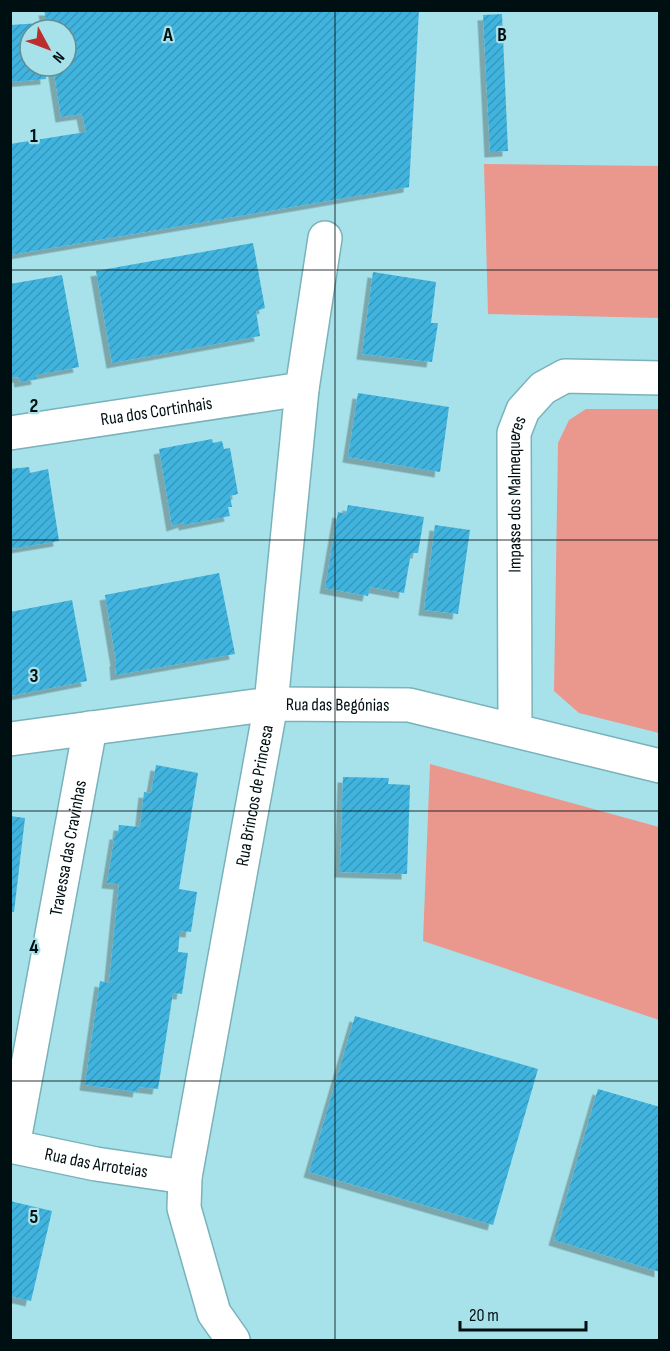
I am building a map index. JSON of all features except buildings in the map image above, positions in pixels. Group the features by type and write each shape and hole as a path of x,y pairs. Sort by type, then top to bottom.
{"street":[{"name":"Rua Brincos de Princesa","path":"233,1341 214,1313 184,1208 185,1177 271,704 302,389 325,238"},
{"name":"Impasse dos Malmequeres","path":"515,730 514,434 523,410 543,388 565,376 660,378"},
{"name":"Rua dos Cortinhais","path":"10,433 302,389"},
{"name":"Rua das Begónias","path":"10,739 271,704 409,705 660,766"},
{"name":"Travessa das Cravinhas","path":"12,1146 90,728"},
{"name":"Rua das Arroteias","path":"12,1146 96,1164 185,1177"}],"shaded area":[{"path":"484,164 659,166 659,318 488,314"},
{"path":"586,409 659,409 659,733 579,713 554,691 558,443 569,420"},
{"path":"430,764 659,827 659,1020 423,941"}]}
